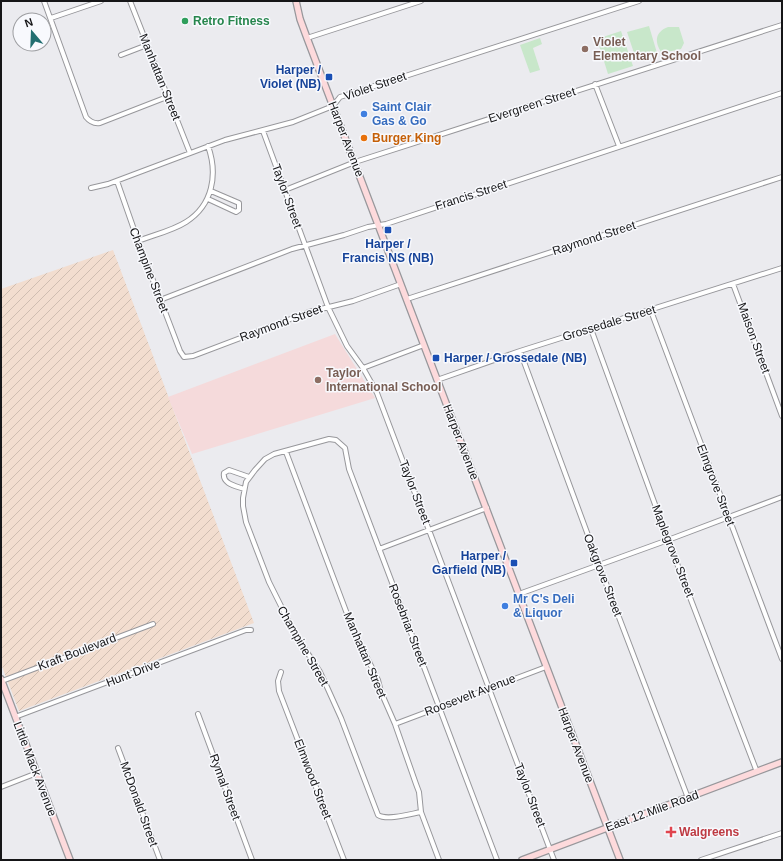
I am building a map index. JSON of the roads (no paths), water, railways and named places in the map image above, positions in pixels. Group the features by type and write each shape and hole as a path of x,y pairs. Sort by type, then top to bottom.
{"main road":[{"name":"Harper Avenue","path":"296,1 300,19 307,38 620,860"},
{"name":"Little Mack Avenue","path":"1,680 70,860"},
{"name":"East 12 Mile Road","path":"522,860 782,762"}],"street":[{"path":"44,1 48,12"},
{"path":"52,17 101,1"},
{"name":"Manhattan Street","path":"130,1 190,153"},
{"path":"307,38 421,1"},
{"name":"Violet Street","path":"91,188 117,181 208,146 239,136 293,122 333,106 340,97 639,1"},
{"path":"52,24 86,117 93,123 100,123 168,97"},
{"name":"Evergreen Street","path":"285,190 355,162 782,25"},
{"path":"121,55 147,45"},
{"path":"595,84 619,146"},
{"name":"Francis Street","path":"160,300 306,245 378,225 782,93"},
{"name":"Taylor Street","path":"263,131 328,307 347,346 363,368 377,393 554,860"},
{"path":"138,241 186,222 194,217 208,199 214,177 208,146"},
{"name":"Raymond Street","path":"407,299 782,177"},
{"name":"Champine Street","path":"117,181 160,300 180,351 184,357"},
{"path":"208,199 236,212 239,210 240,203 211,191"},
{"name":"Grossedale Street","path":"437,380 520,351 651,311 782,268"},
{"name":"Raymond Street","path":"184,357 193,356 309,312 353,301 401,284"},
{"name":"Maison Street","path":"734,284 782,416"},
{"name":"Elmgrove Street","path":"651,311 782,659"},
{"name":"Maplegrove Street","path":"591,330 668,540 757,772"},
{"path":"363,368 424,345"},
{"name":"Oakgrove Street","path":"520,351 598,565 688,798"},
{"name":"Rosebriar Street","path":"286,452 329,439 336,440 346,451 348,468 497,860"},
{"name":"Manhattan Street","path":"286,452 352,627 378,680 381,692 395,724 419,792 421,812 439,860"},
{"name":"Champine Street","path":"286,452 274,454 265,459 249,477 244,489 243,498 246,522 269,582 295,634 320,672 341,718 378,815 384,818 421,812"},
{"path":"244,489 225,481 223,477 224,473 229,470 249,477"},
{"path":"519,594 782,497"},
{"path":"379,548 486,508"},
{"name":"Kraft Boulevard","path":"1,680 153,624"},
{"name":"Hunt Drive","path":"15,716 240,632 251,630"},
{"name":"Roosevelt Avenue","path":"395,724 546,666"},
{"name":"Elmwood Street","path":"281,672 278,686 281,697 344,860"},
{"name":"Rymal Street","path":"198,714 252,860"},
{"name":"McDonald Street","path":"118,748 160,860"},
{"path":"1,787 37,773"},
{"path":"702,860 782,833"}],"place":[{"name":"Retro Fitness","path":"185,21"},
{"name":"Violet Elementary School","path":"585,49"},
{"name":"Harper / Violet (NB)","path":"329,77"},
{"name":"Saint Clair Gas & Go","path":"364,114"},
{"name":"Burger King","path":"364,138"},
{"name":"Harper / Francis NS (NB)","path":"388,230"},
{"name":"Harper / Grossedale (NB)","path":"436,358"},
{"name":"Taylor International School","path":"318,380"},
{"name":"Harper / Garfield (NB)","path":"514,563"},
{"name":"Mr C's Deli & Liquor","path":"505,606"},
{"name":"Walgreens","path":"671,832"}]}
